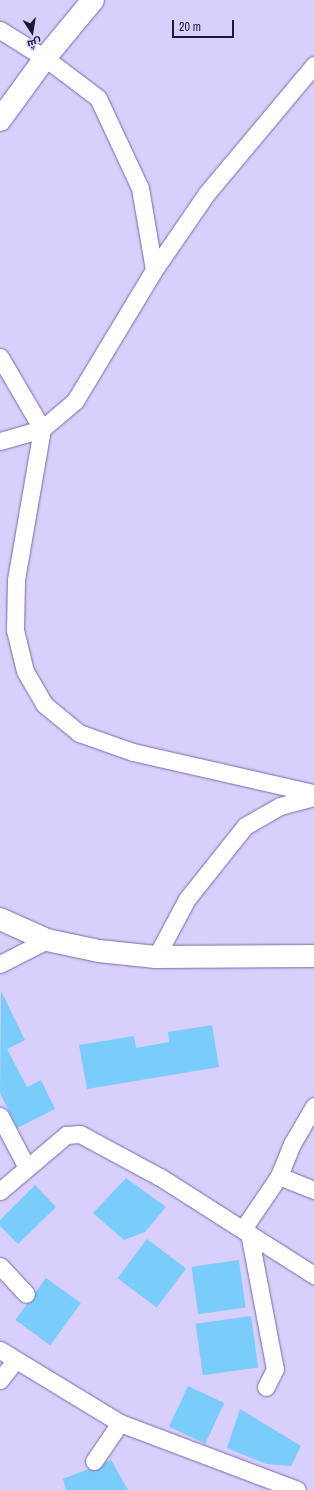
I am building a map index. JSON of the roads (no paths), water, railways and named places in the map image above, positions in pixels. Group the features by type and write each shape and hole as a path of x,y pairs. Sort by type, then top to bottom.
{"street":[{"path":"0,120 45,58 94,0"},
{"path":"0,30 45,58 98,98 140,188 154,270"},
{"path":"0,441 42,429 75,401 154,270 207,192 314,64"},
{"path":"0,357 42,429 16,580 15,630 25,671 45,705 79,733 133,752 314,793"},
{"path":"156,957 187,899 245,826 280,806 314,797"},
{"path":"0,919 47,940 99,951 156,957 314,956"},
{"path":"0,964 47,940"},
{"path":"266,1387 275,1369 246,1231 280,1176 292,1144 314,1106"},
{"path":"0,1116 26,1166"},
{"path":"0,1191 26,1166 66,1135 80,1134 160,1177 314,1275"},
{"path":"280,1176 314,1190"},
{"path":"0,1266 26,1294"},
{"path":"0,1350 15,1361 120,1423 297,1490"},
{"path":"0,1380 15,1361"},
{"path":"94,1461 120,1423"}]}
